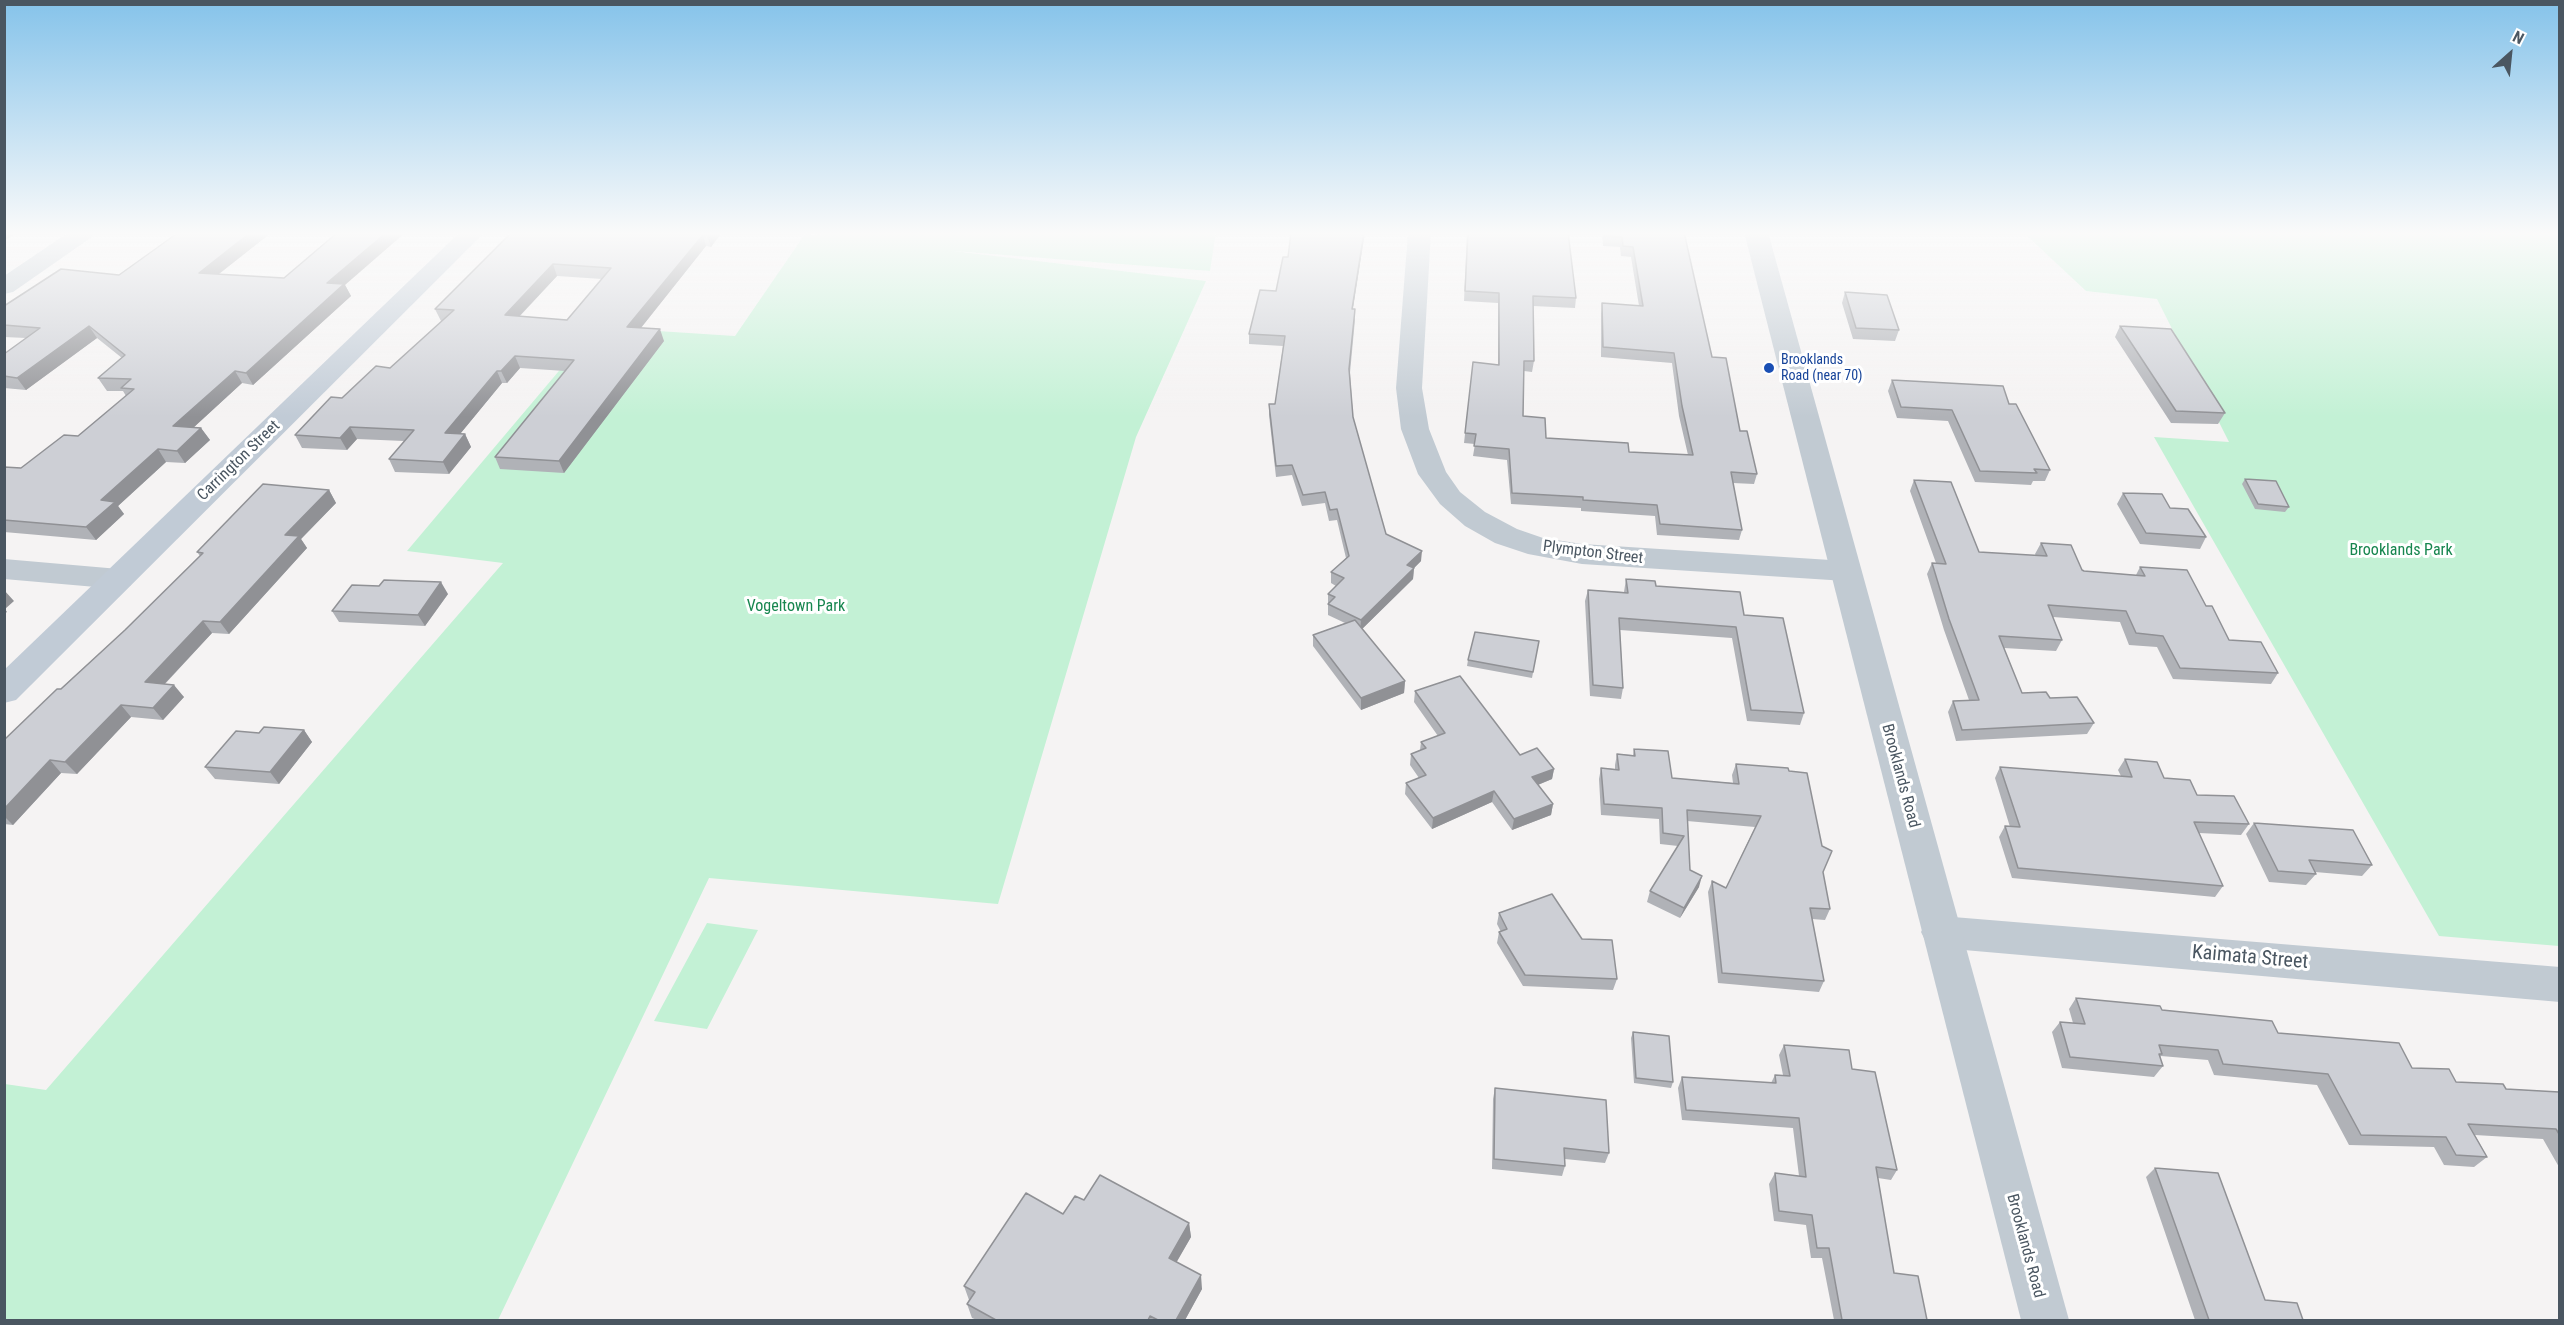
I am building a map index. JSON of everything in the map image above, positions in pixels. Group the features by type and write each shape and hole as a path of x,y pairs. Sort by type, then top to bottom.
{"main road":[{"name":"Carrington Street","path":"4,691 410,294"}],"street":[{"name":"Plympton Street","path":"1415,294 1409,388 1415,429 1432,474 1450,498 1475,519 1506,536 1539,547 1582,554 1846,572"},
{"name":"Brooklands Road","path":"1772,294 2045,1320"},
{"path":"4,569 119,579"},
{"name":"Kaimata Street","path":"1941,932 2559,985"}],"green space":[{"name":"Vogeltown Park","path":"764,294 1200,294 1136,437 998,904 709,878 498,1320 5,1320 5,1084 46,1090 503,563 407,551 596,327 735,336"},
{"name":"Brooklands Park","path":"2111,294 2559,294 2559,946 2439,936 2154,437 2229,442 2157,299"},
{"path":"707,923 758,930 707,1029 654,1021"}],"building":[{"path":"23,294 333,294 246,373 235,371 173,426 201,428 177,451 158,449 101,500 115,502 86,527 4,520 4,467 21,468 64,435 78,436 134,389 121,388 131,379 98,378 125,355 89,326 17,378 4,376 4,354 40,328 4,325 4,306"},
{"path":"450,294 525,294 505,315 567,320 589,294 654,294 627,327 660,329 559,461 495,457 574,360 515,356 501,371 497,371 445,433 465,434 443,462 389,459 414,430 350,427 340,438 295,435 331,397 342,398 376,366 390,368 454,310 435,309"},
{"path":"1259,294 1354,294 1349,369 1353,417 1386,534 1422,551 1407,565 1414,568 1361,620 1328,604 1335,597 1328,594 1344,578 1331,572 1349,556 1337,509 1330,510 1325,492 1303,495 1292,465 1276,466 1269,404 1275,404 1285,336 1249,334"},
{"path":"1499,294 1575,294 1576,298 1533,296 1534,361 1524,361 1523,416 1545,418 1546,438 1628,443 1629,452 1693,455 1682,406 1674,353 1603,347 1602,303 1643,306 1641,294 1698,294 1712,357 1726,358 1740,431 1747,431 1757,474 1731,472 1742,530 1660,524 1657,505 1583,500 1583,497 1512,493 1509,449 1474,446 1476,434 1465,433 1473,362 1499,365"},
{"path":"1846,294 1887,295 1899,330 1856,328"},
{"path":"2120,326 2171,329 2225,413 2176,411"},
{"path":"1892,380 2003,386 2009,404 2016,404 2050,470 2034,469 2037,473 1980,471 1952,410 1901,407"},
{"path":"2245,479 2276,481 2289,507 2258,504"},
{"path":"1914,480 1951,482 1979,552 2047,556 2041,543 2071,545 2084,571 2145,576 2140,567 2187,570 2206,606 2212,606 2229,640 2261,642 2278,673 2180,668 2163,636 2136,633 2126,611 2048,605 2062,640 1999,636 2022,693 2046,692 2050,698 2077,697 2094,723 1962,730 1953,701 1979,700 1949,619 1932,563 1946,564"},
{"path":"263,484 329,490 285,535 299,536 220,622 203,621 145,682 174,685 153,708 121,705 65,762 50,760 4,809 4,740 57,689 61,689 125,630 203,553 197,552"},
{"path":"2123,493 2162,494 2170,508 2188,509 2206,537 2146,533"},
{"path":"1626,579 1655,581 1656,586 1740,592 1744,615 1783,618 1804,713 1751,710 1736,627 1619,618 1623,688 1593,685 1588,590 1628,593"},
{"path":"384,580 441,582 418,615 332,611 352,585 379,586"},
{"path":"1355,620 1405,681 1361,698 1313,635"},
{"path":"1475,632 1539,641 1533,672 1468,660"},
{"path":"1460,676 1520,755 1537,748 1554,769 1532,777 1553,804 1514,819 1494,791 1433,818 1406,783 1426,775 1411,754 1426,748 1421,742 1445,733 1415,691"},
{"path":"264,727 304,730 270,772 205,767 236,731 259,733"},
{"path":"1634,749 1668,751 1672,778 1739,784 1736,764 1788,768 1789,771 1807,773 1822,846 1832,851 1823,872 1830,909 1810,908 1824,981 1722,973 1712,881 1726,888 1761,816 1687,810 1690,870 1702,876 1684,908 1650,891 1684,836 1663,833 1662,808 1604,804 1601,768 1619,770 1617,754 1635,756"},
{"path":"2125,759 2157,762 2164,778 2190,780 2197,795 2234,796 2249,824 2194,822 2223,886 2018,868 2005,826 2020,827 2000,767 2132,777"},
{"path":"2254,823 2353,830 2372,865 2309,860 2316,874 2278,871"},
{"path":"1552,894 1582,939 1612,940 1617,979 1525,975 1499,932 1507,929 1499,913"},
{"path":"2076,998 2160,1006 2162,1010 2272,1021 2278,1033 2399,1043 2412,1068 2449,1069 2456,1082 2503,1084 2506,1089 2559,1092 2559,1134 2556,1129 2468,1124 2487,1157 2456,1155 2446,1137 2361,1135 2328,1074 2223,1064 2218,1050 2159,1045 2163,1066 2070,1057 2060,1022 2085,1024"},
{"path":"1633,1032 1669,1036 1673,1082 1636,1078"},
{"path":"1784,1045 1849,1050 1852,1069 1875,1072 1897,1170 1876,1167 1894,1273 1918,1276 1927,1320 1842,1320 1829,1248 1817,1248 1812,1215 1779,1211 1775,1173 1806,1177 1799,1118 1686,1110 1682,1077 1776,1083 1775,1075 1790,1076"},
{"path":"1495,1088 1606,1100 1609,1153 1564,1148 1565,1166 1494,1159"},
{"path":"2155,1168 2218,1173 2265,1300 2297,1303 2303,1320 2209,1320"},
{"path":"1100,1175 1189,1223 1169,1258 1201,1275 1176,1320 1158,1320 1150,1316 1148,1320 996,1320 967,1304 975,1292 964,1286 1026,1193 1063,1214 1075,1196 1084,1200"}],"place":[{"name":"Brooklands Road (near 70)","path":"1769,368"}]}
